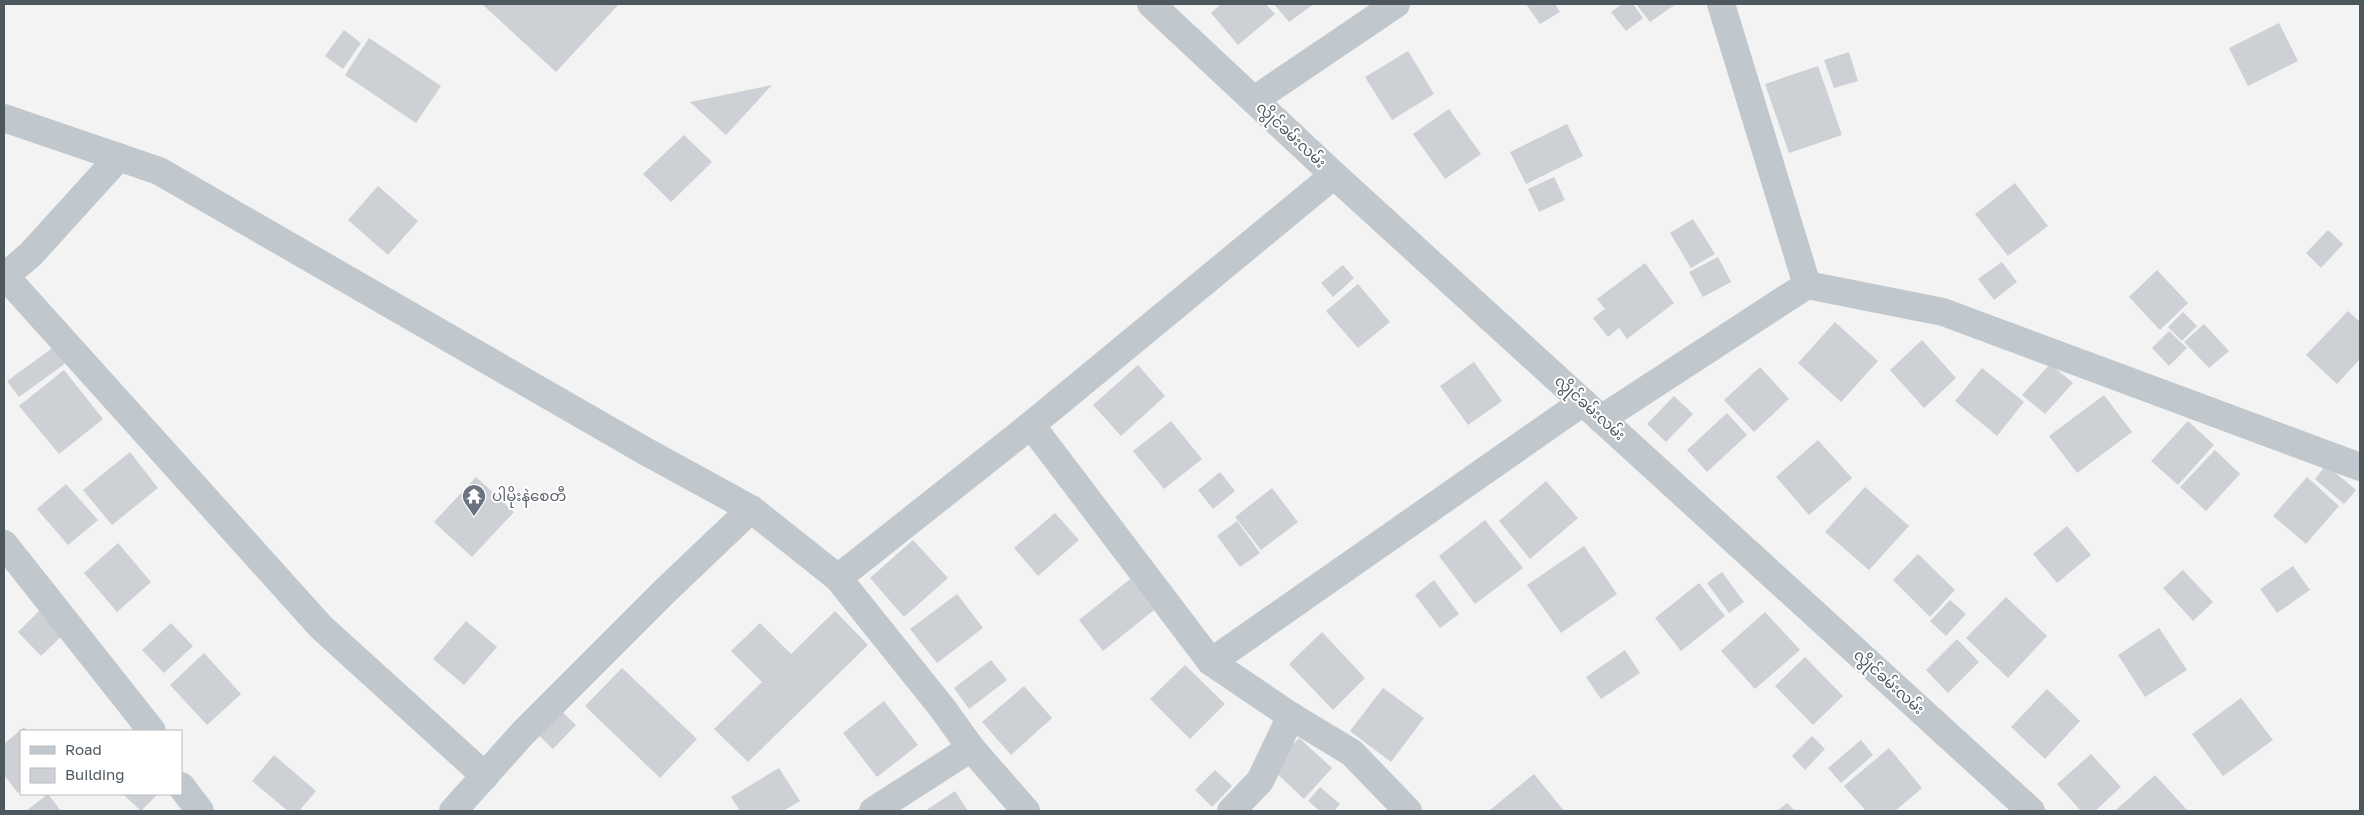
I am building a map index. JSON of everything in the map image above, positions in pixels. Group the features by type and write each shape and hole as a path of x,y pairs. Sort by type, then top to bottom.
{"street":[{"name":"လွိုင်ခမ်းလမ်း","path":"1151,4 1334,175 2031,811"},
{"path":"1254,100 1396,4"},
{"path":"1721,4 1807,285"},
{"path":"4,118 159,171 644,451 751,509 838,578 943,709 971,748 1026,811"},
{"path":"119,157 31,254 4,276 321,627 484,776"},
{"path":"838,578 1031,425 1334,175"},
{"path":"1212,662 1592,410 1807,285 1943,312 2360,467"},
{"path":"1031,425 1212,662 1291,716 1352,753 1408,811"},
{"path":"452,811 523,733 664,592 751,509"},
{"path":"4,544 151,730"},
{"path":"1231,811 1260,781 1291,716"},
{"path":"873,811 971,748"},
{"path":"182,787 200,811"}],"building":[{"path":"482,4 619,4 556,72"},
{"path":"1221,4 1266,4 1275,14 1238,45 1211,13"},
{"path":"1274,4 1314,4 1289,22"},
{"path":"1526,4 1555,4 1560,12 1540,24"},
{"path":"1622,4 1633,4 1643,18 1626,31 1611,12"},
{"path":"1636,4 1676,4 1650,22"},
{"path":"2279,23 2298,61 2248,86 2229,48"},
{"path":"344,30 361,43 343,69 325,56"},
{"path":"369,38 441,86 416,123 345,75"},
{"path":"1408,51 1434,94 1392,120 1365,77"},
{"path":"1849,52 1858,81 1834,88 1824,60"},
{"path":"1818,66 1842,135 1789,153 1765,84"},
{"path":"772,85 726,135 690,102"},
{"path":"1449,109 1481,154 1445,179 1413,134"},
{"path":"1567,124 1583,156 1526,184 1510,152"},
{"path":"684,135 712,162 671,202 643,174"},
{"path":"1554,177 1565,200 1539,212 1528,189"},
{"path":"2015,183 2048,226 2008,256 1975,214"},
{"path":"378,186 418,221 388,255 348,220"},
{"path":"1693,219 1715,254 1691,268 1670,233"},
{"path":"2328,230 2343,244 2321,268 2306,253"},
{"path":"1718,257 1731,282 1703,297 1689,272"},
{"path":"2002,262 2017,282 1994,300 1978,279"},
{"path":"1645,263 1674,303 1627,339 1619,328 1608,337 1593,318 1605,309 1597,299"},
{"path":"1343,265 1354,278 1333,297 1321,283"},
{"path":"2157,270 2188,303 2160,330 2129,297"},
{"path":"1358,284 1390,322 1358,348 1326,311"},
{"path":"2348,311 2360,322 2360,359 2337,384 2306,355"},
{"path":"2183,312 2197,326 2182,341 2168,327"},
{"path":"1835,322 1878,361 1841,402 1798,363"},
{"path":"2204,324 2229,351 2209,368 2184,342"},
{"path":"2169,331 2187,348 2169,366 2152,348"},
{"path":"1922,340 1956,378 1924,408 1890,370"},
{"path":"58,344 70,360 19,397 7,381"},
{"path":"1474,362 1502,401 1468,425 1440,386"},
{"path":"2050,364 2073,383 2045,414 2022,395"},
{"path":"1138,365 1165,396 1121,436 1093,405"},
{"path":"1760,367 1789,399 1754,432 1724,400"},
{"path":"1982,368 2024,402 1997,436 1955,401"},
{"path":"64,370 103,419 59,454 19,406"},
{"path":"2104,395 2132,432 2077,473 2049,436"},
{"path":"1674,396 1693,414 1666,442 1647,424"},
{"path":"1727,413 1747,435 1707,472 1687,450"},
{"path":"1171,421 1202,459 1164,489 1133,451"},
{"path":"2188,421 2214,445 2178,485 2151,461"},
{"path":"1818,440 1852,478 1809,515 1776,477"},
{"path":"2215,450 2240,474 2206,511 2180,487"},
{"path":"130,452 158,488 112,525 83,490"},
{"path":"2326,465 2356,490 2344,504 2315,479"},
{"path":"1220,472 1235,491 1213,509 1198,490"},
{"name":"ပါမိုးနဲစေတီ","path":"476,477 514,512 472,557 434,522"},
{"path":"2307,477 2339,506 2306,544 2273,516"},
{"path":"1546,481 1578,518 1530,559 1499,521"},
{"path":"66,484 98,520 68,545 37,509"},
{"path":"1865,487 1909,526 1869,570 1825,532"},
{"path":"1272,488 1298,522 1261,550 1235,517"},
{"path":"1055,513 1079,540 1038,576 1014,548"},
{"path":"1485,520 1523,568 1475,604 1439,556"},
{"path":"1237,521 1260,553 1240,567 1217,536"},
{"path":"2067,526 2091,555 2057,583 2033,554"},
{"path":"913,540 948,578 904,617 870,578"},
{"path":"118,543 151,582 117,612 84,573"},
{"path":"1584,546 1617,594 1561,633 1527,585"},
{"path":"1918,554 1955,590 1930,617 1893,580"},
{"path":"2293,566 2310,590 2277,613 2260,589"},
{"path":"2183,570 2213,602 2193,621 2163,588"},
{"path":"1722,572 1744,602 1729,613 1707,583"},
{"path":"1130,579 1154,610 1103,651 1079,620"},
{"path":"1434,580 1459,614 1440,628 1415,595"},
{"path":"1699,583 1725,616 1681,651 1655,618"},
{"path":"957,594 983,628 937,663 910,629"},
{"path":"2006,597 2047,636 2008,678 1966,638"},
{"path":"1950,600 1966,614 1946,636 1930,621"},
{"path":"41,609 65,633 41,656 18,632"},
{"path":"835,611 868,645 748,762 714,729 762,682 731,651 760,623 791,654"},
{"path":"1765,612 1800,650 1755,689 1721,651"},
{"path":"466,621 497,647 464,685 433,659"},
{"path":"171,623 193,646 164,673 142,650"},
{"path":"2159,628 2187,670 2145,697 2118,655"},
{"path":"1322,632 1365,678 1333,710 1289,664"},
{"path":"1957,639 1979,662 1948,693 1926,670"},
{"path":"1625,650 1640,673 1601,699 1586,677"},
{"path":"204,653 241,694 207,725 170,685"},
{"path":"1805,657 1843,696 1813,725 1775,686"},
{"path":"991,660 1007,680 969,709 954,688"},
{"path":"1185,665 1225,704 1190,739 1150,699"},
{"path":"622,668 697,739 660,778 585,706"},
{"path":"1024,686 1052,718 1011,755 982,722"},
{"path":"1383,688 1424,718 1391,762 1350,731"},
{"path":"2047,689 2080,721 2045,759 2011,727"},
{"path":"2241,698 2273,740 2223,776 2192,734"},
{"path":"884,701 918,745 877,777 843,733"},
{"path":"555,705 576,725 553,749 532,729"},
{"path":"20,730 20,792 18,793 4,775 4,744"},
{"path":"1812,736 1825,749 1805,770 1792,756"},
{"path":"1299,738 1332,768 1304,799 1271,768"},
{"path":"1861,740 1873,755 1841,783 1828,768"},
{"path":"1889,748 1922,788 1895,811 1866,811 1844,786"},
{"path":"2091,754 2121,787 2095,811 2081,811 2057,784"},
{"path":"274,755 316,791 299,811 288,811 252,781"},
{"path":"779,768 800,801 783,811 740,811 731,797"},
{"path":"1215,770 1232,786 1212,807 1195,790"},
{"path":"1534,774 1564,811 1490,810"},
{"path":"2155,775 2188,811 2115,811"},
{"path":"1320,787 1340,804 1334,811 1320,811 1308,801"},
{"path":"955,791 968,811 925,811"},
{"path":"49,795 61,811 26,811"},
{"path":"124,795 157,795 141,811"},
{"path":"1787,803 1795,811 1777,811"}],"place":[{"name":"ပါမိုးနဲစေတီ","path":"474,517"}]}
